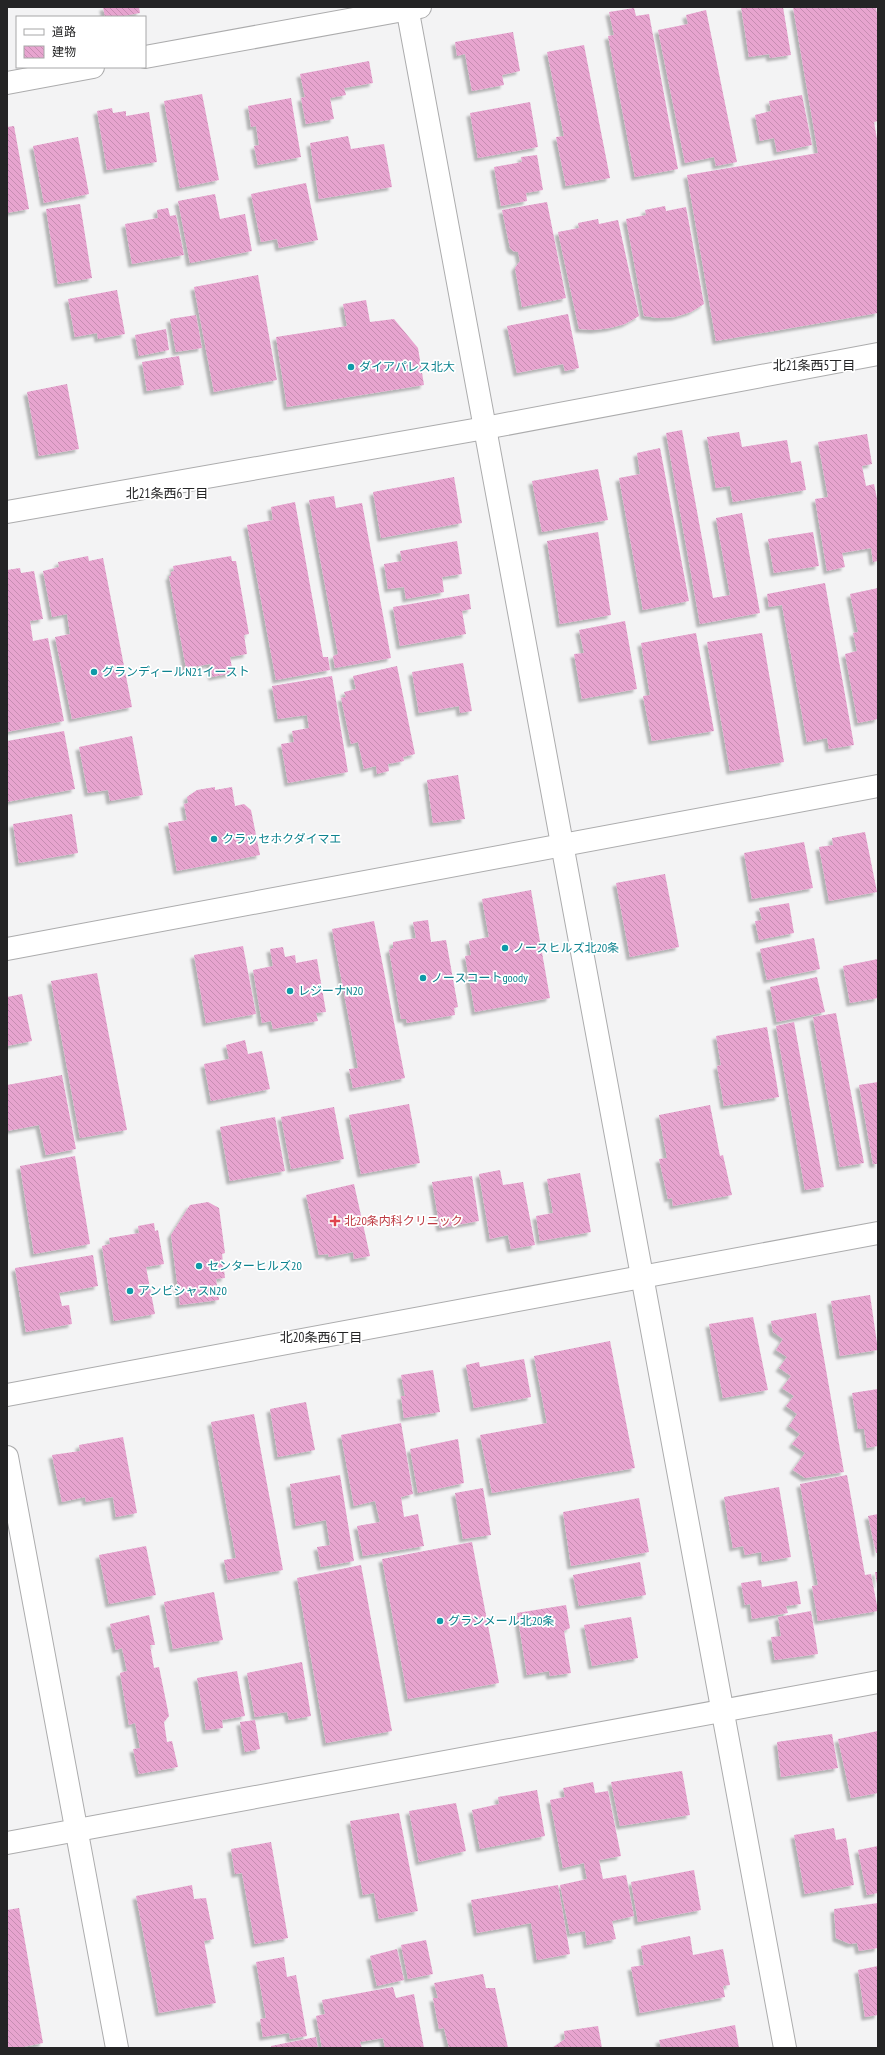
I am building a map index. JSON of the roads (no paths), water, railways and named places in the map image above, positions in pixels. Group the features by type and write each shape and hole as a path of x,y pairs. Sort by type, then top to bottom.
{"street":[{"path":"146,57 411,8 485,428 724,1711 785,2048"},
{"path":"7,83 88,68"},
{"path":"7,512 485,428 878,354"},
{"path":"7,949 878,786"},
{"path":"7,1395 878,1233"},
{"path":"7,1457 117,2048"},
{"path":"7,1843 878,1682"}],"place":[{"name":"ダイアパレス北大","path":"351,367"},
{"name":"グランディールN21イースト","path":"94,672"},
{"name":"クラッセホクダイマエ","path":"214,839"},
{"name":"ノースヒルズ北20条","path":"505,948"},
{"name":"ノースコートgoody","path":"423,978"},
{"name":"レジーナN20","path":"290,991"},
{"name":"北20条内科クリニック","path":"335,1221"},
{"name":"センターヒルズ20","path":"199,1266"},
{"name":"アンビシャスN20","path":"130,1291"},
{"name":"グランメール北20条","path":"440,1621"}],"district":[{"name":"北21条西5丁目","path":"814,365"},
{"name":"北21条西6丁目","path":"167,493"},
{"name":"北20条西6丁目","path":"321,1337"}]}
